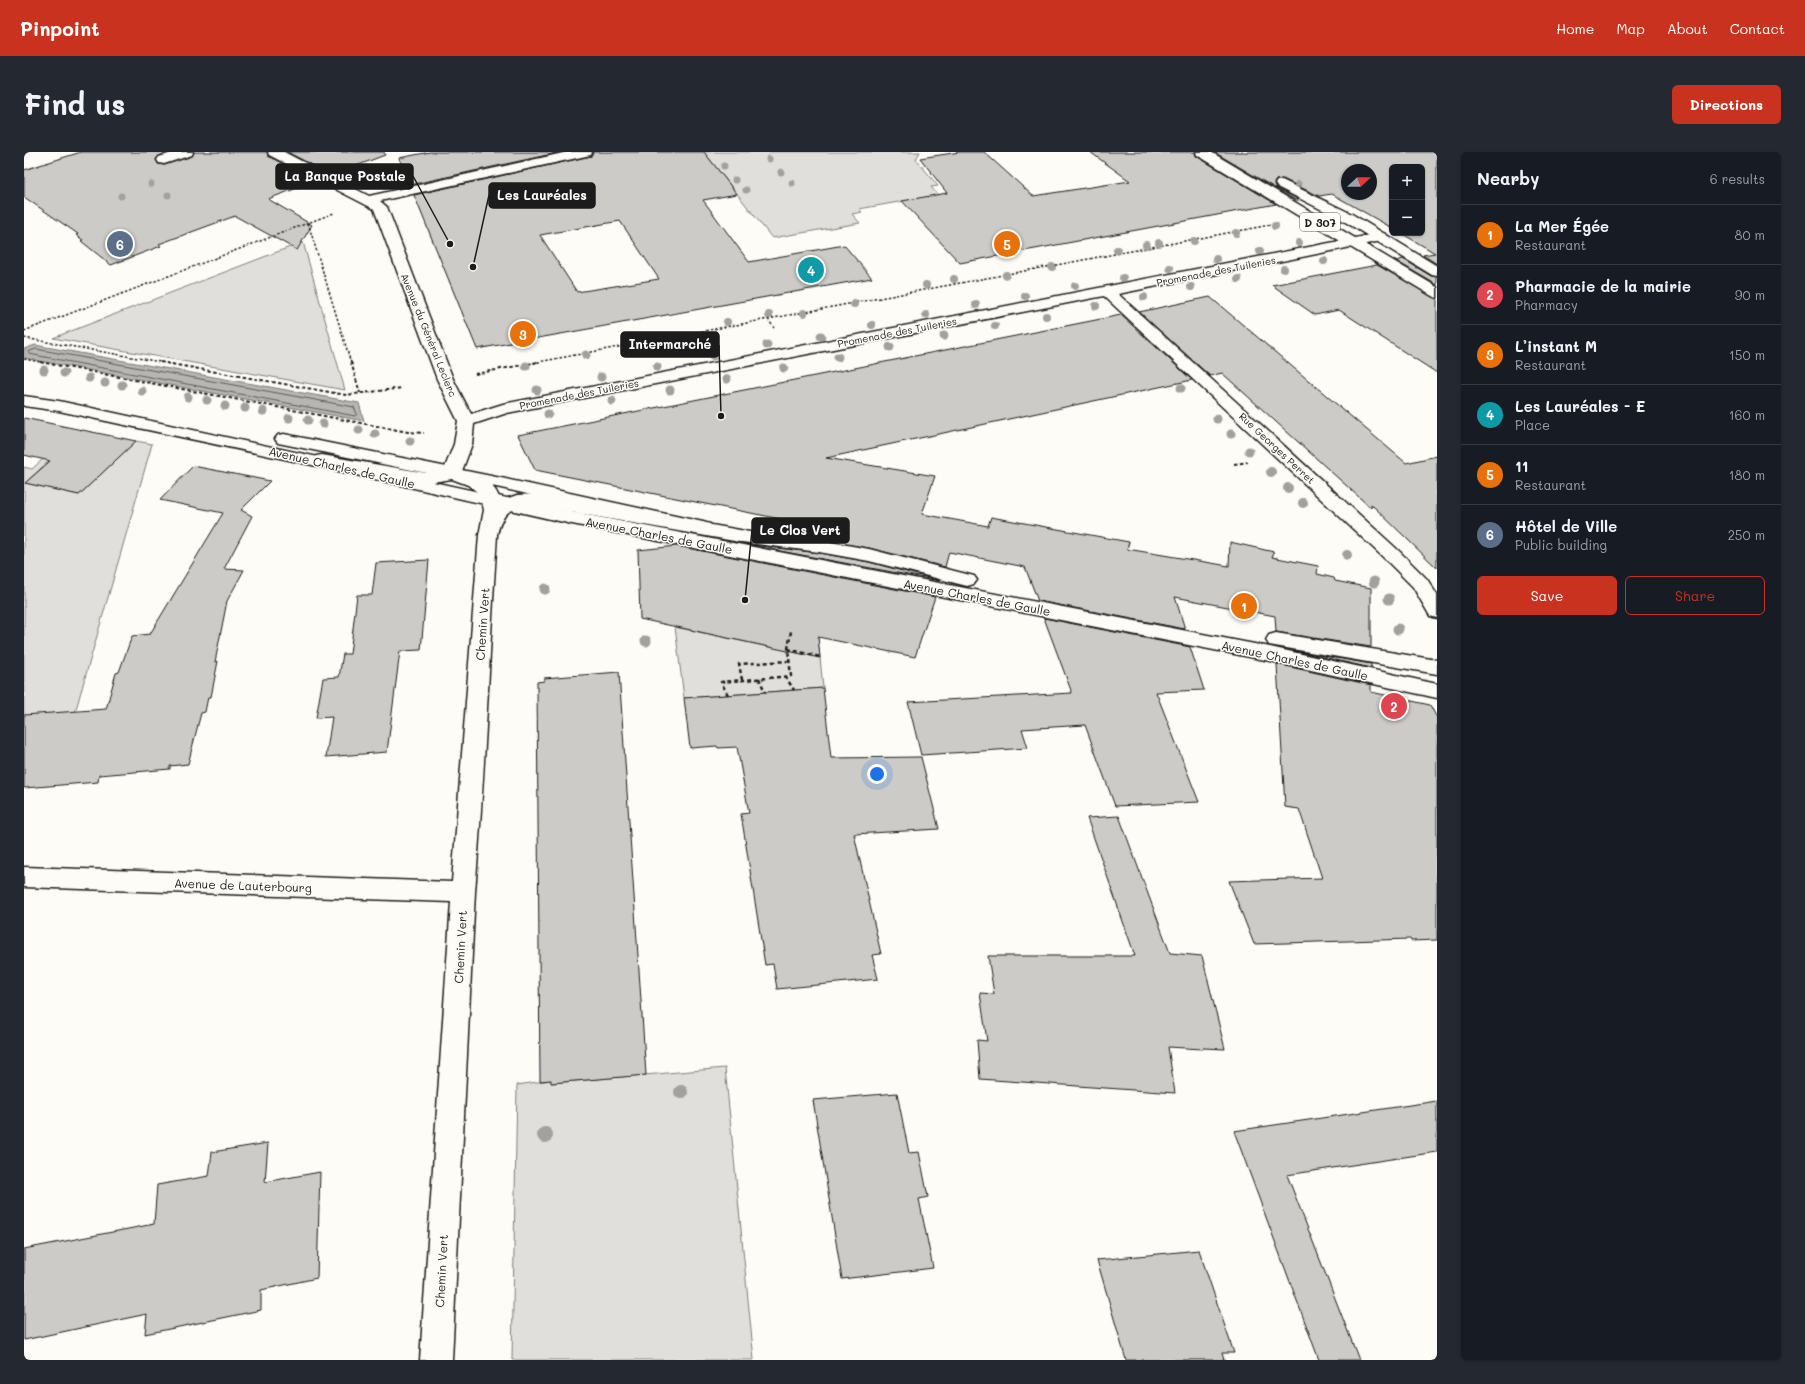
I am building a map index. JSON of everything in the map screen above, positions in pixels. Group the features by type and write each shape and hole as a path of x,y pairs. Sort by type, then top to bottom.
{"street":[{"path":"164,160 187,152"},
{"name":"Avenue du Général Leclerc","path":"274,152 380,207 445,379 466,421"},
{"path":"369,201 379,197 586,152"},
{"name":"D 307","path":"1202,152 1437,293"},
{"path":"1228,152 1240,159"},
{"name":"D 307","path":"1272,178 1347,217 1437,272"},
{"path":"1354,243 1381,237"},
{"name":"Promenade des Tuileries","path":"466,421 503,409 1354,243"},
{"name":"Rue Georges Perret","path":"1108,292 1391,554 1420,584 1437,611"},
{"name":"Avenue Charles de Gaulle","path":"28,393 59,406 499,502 1263,652 1437,691"},
{"name":"Avenue Charles de Gaulle","path":"28,393 355,452 740,536 819,546 869,555 940,574 1089,605 1318,648 1437,667"},
{"path":"452,473 463,444 466,421"},
{"path":"312,460 360,466 426,478 444,476 452,473 474,481 489,492 502,506 490,528"},
{"path":"499,502 519,499 537,500 740,536"},
{"path":"490,528 503,515 528,508"},
{"name":"Chemin Vert","path":"436,1360 463,892 469,826 481,630 490,528"},
{"name":"Avenue de Lauterbourg","path":"24,877 391,891 463,892"}],"path":[{"path":"24,331 334,213"},
{"path":"308,223 360,393"},
{"path":"472,374 1271,225"},
{"path":"768,319 778,333"},
{"path":"24,338 346,395 402,388"},
{"path":"24,359 408,432 424,433"},
{"path":"728,695 721,682 791,676 788,649 791,631"},
{"path":"788,649 820,657"},
{"path":"742,680 739,664 790,661"},
{"path":"786,676 794,690"},
{"path":"759,678 766,692"}],"shaded area":[{"path":"704,152 920,152 916,159 938,186 931,187 938,195 859,209 862,212 852,214 860,223 772,238"},
{"path":"303,242 345,390 53,338"},
{"path":"136,441 152,444 72,723 24,715 24,467 32,469 44,458 51,459 25,483 79,495"},
{"path":"675,627 769,647 818,637 823,688 684,698"},
{"path":"725,1068 754,1360 512,1360 517,1085 551,1080 552,1083"}],"water":[{"path":"35,345 359,403 364,421 24,358 24,349"}],"building":[{"path":"81,152 170,152 159,156 156,159 158,164 164,165 192,156 194,152 267,152 268,156 316,181 268,199 312,225 297,250 235,216 159,244 161,246 111,265 81,241 83,240 76,235 78,234 24,197 24,170"},
{"path":"287,152 384,152 385,155 332,175"},
{"path":"430,152 561,152 410,185 399,158"},
{"path":"593,152 704,152 737,194 703,200 749,262 844,245 872,278 477,349 414,195 591,156","holes":["620,221 659,279 577,292 540,235"]},
{"path":"960,152 984,152 1033,196 1130,181 1090,152 1195,152 1196,156 1276,204 960,263 902,201 947,193 920,158"},
{"path":"1214,152 1437,152 1437,264 1423,255 1435,253 1406,236 1425,236 1425,164 1389,164 1389,226 1343,200 1377,200 1377,164 1341,164 1341,199 1332,194 1319,196 1283,179 1276,180 1274,183 1276,188 1299,200 1295,200"},
{"path":"1403,259 1431,276 1437,277 1437,285 1396,261"},
{"path":"1377,265 1437,299 1437,373 1339,310 1315,315 1272,285"},
{"path":"1210,297 1406,463 1437,456 1437,568 1371,504 1371,508 1222,373 1210,376 1139,312"},
{"path":"1121,315 1192,380 826,458 935,476 922,514 988,526 991,517 1129,542 1127,549 1229,566 1230,542 1274,552 1272,557 1318,566 1317,574 1334,578 1335,581 1371,588 1371,647 1276,632 1275,616 1175,597 1185,629 1038,601 1025,567 949,552 945,567 869,548 796,536 841,531 535,470 518,435"},
{"path":"24,418 136,441 79,495 25,483 50,461 24,455"},
{"path":"193,466 270,481 241,510 252,516 224,569 244,570 227,601 215,662 218,661 211,697 208,697 205,712 201,713 188,764 170,766 170,769 99,775 98,782 24,788 24,715 106,709 116,673 119,672 132,636 150,634 223,513 160,500"},
{"path":"743,544 819,553 869,562 940,581"},
{"path":"677,546 935,597 915,657 818,637 820,658 640,619 638,550"},
{"path":"429,560 421,650 400,651 387,752 326,757 332,717 316,718 323,678 339,677 343,654 350,654 357,595 372,595 376,563"},
{"path":"1044,618 1190,647 1204,690 1156,692 1199,802 1115,806 1085,725 1022,729 1028,748 921,755 908,702 1072,693"},
{"path":"1295,651 1371,664 1371,668"},
{"path":"1277,664 1371,685 1371,692 1430,705 1437,718 1437,940 1411,941 1410,939 1254,944 1229,881 1322,878 1299,809 1285,807"},
{"path":"619,672 646,1075 551,1083 551,1080 540,1081 537,682 544,681 544,678"},
{"path":"823,688 831,758 921,757 939,829 854,834 881,954 872,955 878,979 777,989 773,964 765,965 741,814 749,813 737,747 718,748 717,746 690,748 684,698"},
{"path":"1119,816 1170,953 1202,956 1225,1049 1168,1047 1175,1093 980,1079 977,1040 987,1041 980,993 994,994 988,956 1135,956 1087,818"},
{"path":"897,1093 909,1153 919,1152 928,1197 919,1199 933,1268 842,1279 813,1100"},
{"path":"1437,1101 1437,1152 1287,1175 1359,1360 1319,1360 1234,1131"},
{"path":"268,1143 265,1182 320,1172 317,1278 261,1290 261,1310 145,1334 147,1314 24,1340 24,1249 154,1224 157,1185 209,1176 212,1152"},
{"path":"1199,1250 1234,1353 1222,1353 1224,1360 1126,1360 1097,1260"}],"place":[{"name":"Hôtel de Ville","path":"120,244"},
{"name":"La Banque Postale","path":"450,244"},
{"name":"11","path":"1007,244"},
{"name":"Les Lauréales","path":"473,267"},
{"name":"Les Lauréales - E","path":"811,270"},
{"name":"L’instant M","path":"523,334"},
{"name":"Intermarché","path":"721,416"},
{"name":"Le Clos Vert","path":"745,600"},
{"name":"La Mer Égée","path":"1244,606"},
{"name":"Pharmacie de la mairie","path":"1394,706"}]}
